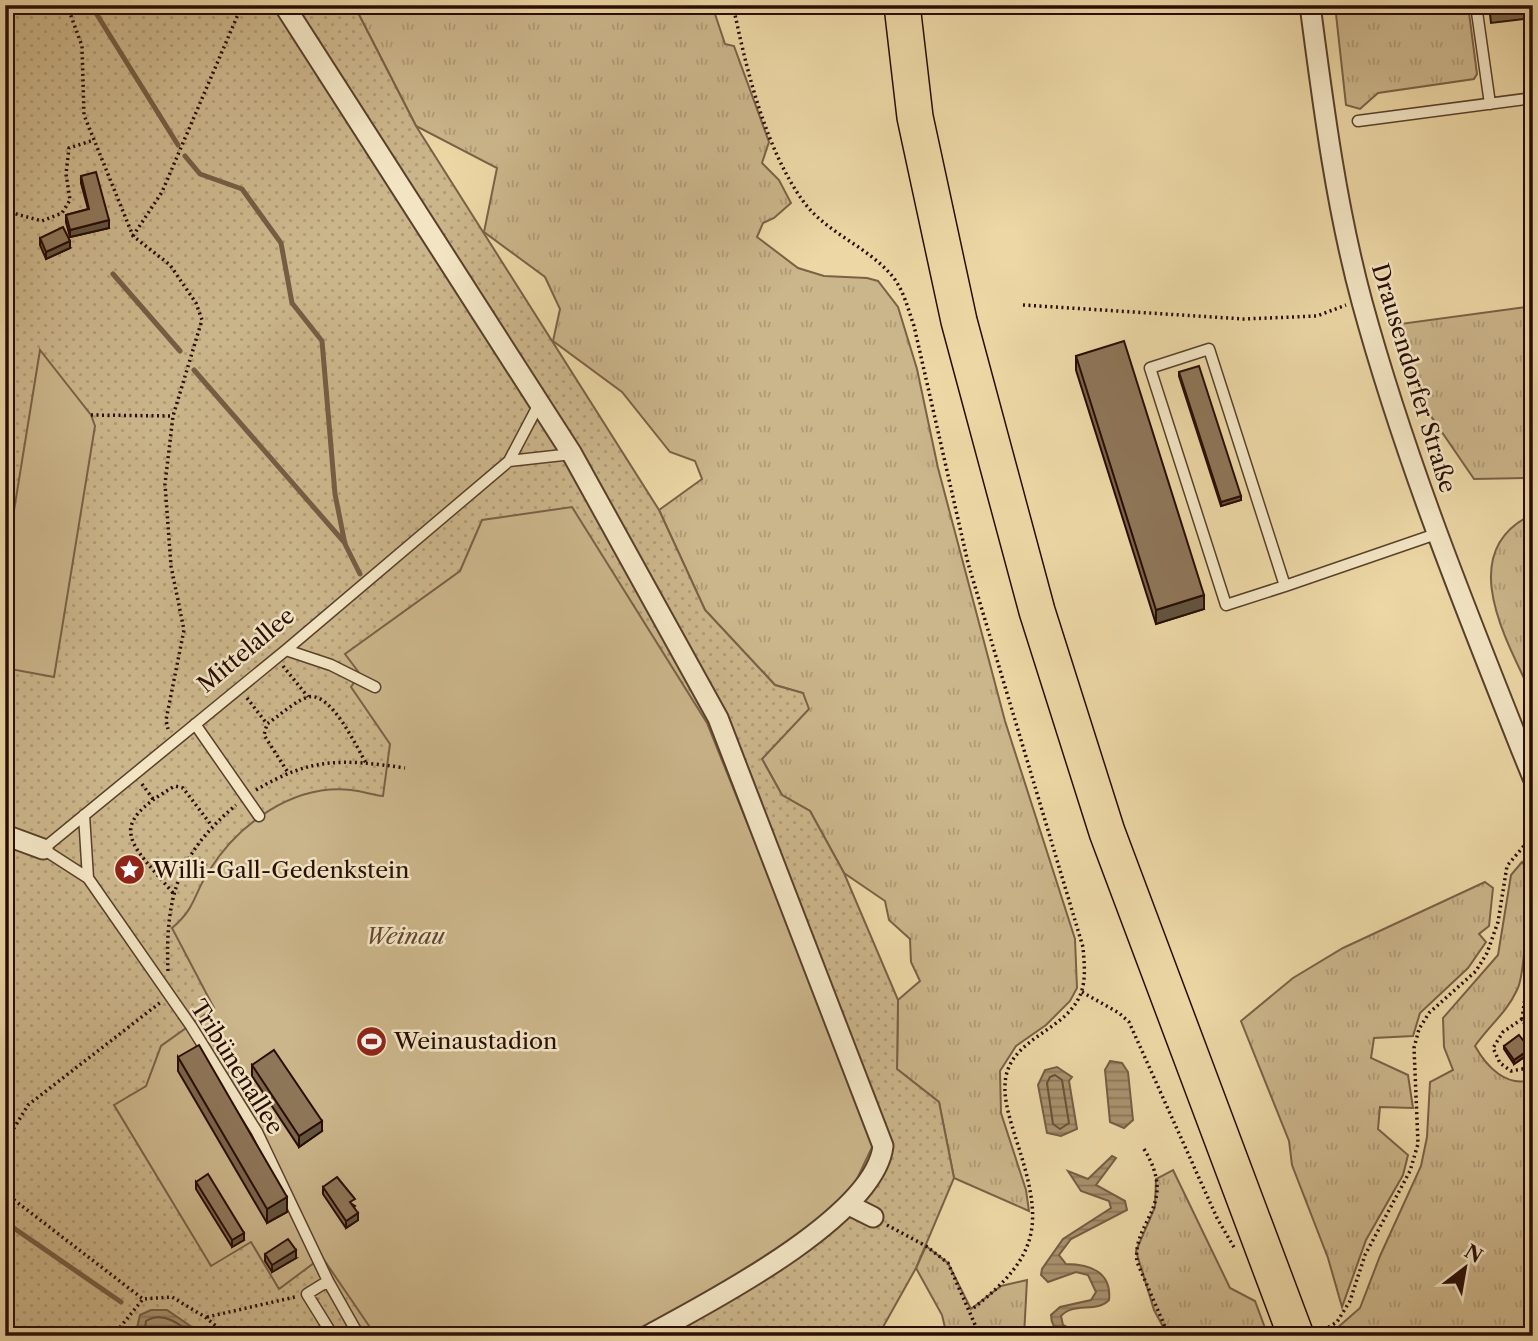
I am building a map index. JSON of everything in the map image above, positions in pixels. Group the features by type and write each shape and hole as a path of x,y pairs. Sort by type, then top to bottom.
{"highway":[{"path":"902,5 915,117 959,321 1037,611 1107,832 1300,1330"}],"street":[{"path":"284,5 572,454 718,718 883,1146 881,1163 849,1205 797,1247 648,1336"},
{"name":"Drausendorfer Straße","path":"1310,5 1326,127 1362,300 1394,412 1436,534 1528,757 1533,778"},
{"path":"5,835 43,849"},
{"path":"849,1205 873,1217"}],"lane":[{"path":"1476,5 1490,104"},
{"path":"1358,121 1533,98"},
{"path":"1285,586 1209,349 1150,368 1226,605 1285,586 1436,534"},
{"name":"Mittelallee","path":"43,849 277,658 509,461 540,402"},
{"path":"509,461 572,454"},
{"path":"286,650 331,665 375,687"},
{"path":"195,724 259,816"},
{"path":"84,815 88,878"},
{"name":"Tribünenallee","path":"43,849 88,878 169,995 257,1132 328,1280 359,1336"},
{"path":"328,1280 307,1294 332,1336"}],"path":[{"path":"67,5 82,46 85,115 133,236 170,265 196,303 202,320 173,416 165,484 171,566 184,630 166,720 169,746"},
{"path":"133,236 162,192 242,5"},
{"path":"733,5 758,103 775,146 803,201 892,276 904,295 914,326 968,563 1030,776 1077,918 1083,947 1082,992 1063,1019 1019,1052 1006,1076 1008,1114 1030,1179 1035,1202 1034,1221 1019,1264 1001,1286 971,1310"},
{"path":"5,211 42,221 62,213 70,200 66,174 69,148 94,139"},
{"path":"1023,305 1244,319 1317,316 1362,300"},
{"path":"91,415 173,416"},
{"path":"5,503 16,501"},
{"path":"277,658 307,697"},
{"path":"240,688 267,724"},
{"path":"287,771 264,734 267,724 307,697 319,697 331,705 366,763"},
{"path":"5,1143 28,1105 169,995 166,925 173,893 196,845 212,826 246,796 287,771 339,760 405,768"},
{"path":"134,775 153,799"},
{"path":"173,893 131,843 130,826 139,808 175,786 184,788 212,826"},
{"path":"1300,1330 1337,1322 1350,1301 1365,1255 1410,1171 1418,1144 1414,1048 1419,1029 1436,1006 1476,971 1487,953 1499,922 1507,866 1533,835"},
{"path":"1533,941 1522,1019 1533,1039"},
{"path":"1082,992 1119,1013 1129,1022 1226,1238 1239,1255"},
{"path":"1522,1019 1497,1040 1495,1055 1500,1063 1511,1071 1521,1071 1533,1064"},
{"path":"1144,1149 1152,1161 1157,1194 1155,1207 1136,1251 1137,1262 1169,1336"},
{"path":"5,1193 143,1299 172,1297 205,1317 228,1336"},
{"path":"873,1217 926,1246 948,1263 971,1310 980,1336"},
{"path":"205,1317 307,1294"},
{"path":"113,1336 143,1299"}],"green space":[{"name":"Weinau","path":"5,5 354,5 416,126 659,510 705,610 775,685 803,693 809,709 762,759 782,795 810,811 844,873 898,1000 897,1069 939,1102 954,1178 916,1268 878,1336 5,1336"},
{"path":"354,5 712,5 725,44 734,46 769,142 762,163 779,180 791,203 774,218 763,223 757,237 798,268 824,276 878,281 898,307 917,369 938,468 1005,721 1075,939 1077,988 1070,1001 1046,1025 1016,1046 1000,1071 1001,1113 1026,1190 1029,1211 954,1178 939,1102 897,1069 898,1000 920,981 911,962 910,939 889,920 885,901 844,873 810,811 782,795 762,759 803,693 775,685 705,610 659,510 702,479 695,461 670,452 622,392 553,341 560,309 545,277 484,232 497,168 416,126"},
{"path":"1335,5 1468,5 1477,74 1474,79 1378,93 1360,109 1346,105"},
{"path":"1533,306 1533,478 1474,479 1420,400 1400,324"},
{"path":"40,350 91,415 95,426 54,677 5,668 5,566"},
{"path":"572,507 707,723 875,1141 847,1200 715,1292 636,1336 376,1336 322,1257 279,1289 251,1242 211,1266 114,1105 146,1086 161,1046 214,1008 172,928 190,908 221,854 251,823 288,801 329,790 351,790 383,796 390,744 351,687 360,674 345,654 460,571 482,520"},
{"path":"1533,514 1533,697 1500,624 1493,598 1491,573 1496,550 1509,530"},
{"path":"1522,862 1529,872 1520,981 1508,1005 1475,1046 1498,1074 1515,1081 1533,1079 1533,1336 1328,1336 1360,1308 1380,1256 1421,1166 1427,1137 1430,1082 1453,1070 1444,1047 1443,1018 1498,955 1511,875"},
{"path":"1485,882 1493,888 1489,926 1479,934 1486,942 1468,968 1420,1013 1413,1036 1374,1038 1371,1058 1408,1075 1413,1108 1380,1107 1378,1129 1408,1155 1403,1175 1366,1240 1342,1307 1328,1258 1292,1165 1289,1141 1241,1021 1293,978 1343,948"},
{"path":"1173,1170 1230,1288 1255,1301 1268,1336 1168,1336 1154,1310 1136,1251 1155,1207 1156,1179"},
{"path":"926,1246 948,1263 971,1309 1001,1286 1027,1280 1024,1336 947,1336 942,1315 916,1268"}],"water":[{"path":"1110,1061 1122,1063 1128,1072 1133,1120 1124,1128 1110,1122 1105,1070"},
{"path":"1057,1067 1072,1077 1069,1081 1077,1129 1061,1136 1047,1133 1038,1085 1045,1070"},
{"path":"1112,1156 1116,1158 1096,1185 1125,1201 1127,1210 1071,1239 1059,1255 1066,1264 1091,1268 1103,1276 1109,1290 1109,1300 1098,1306 1072,1309 1061,1316 1063,1325 1084,1336 1062,1333 1054,1326 1051,1315 1060,1307 1091,1300 1096,1292 1088,1275 1076,1272 1048,1282 1041,1275 1042,1269 1063,1239 1111,1208 1109,1201 1081,1191 1068,1171 1088,1179"},
{"path":"151,1310 167,1310 205,1336 139,1336 136,1332 140,1315"}],"building":[{"path":"1490,5 1533,5 1533,7 1491,12"},
{"path":"96,172 109,220 70,230 66,215 89,209 81,176"},
{"path":"63,227 70,241 46,252 40,238"},
{"path":"1124,341 1204,595 1156,610 1076,356"},
{"path":"1199,366 1241,496 1221,502 1179,372"},
{"path":"1519,1035 1530,1049 1514,1060 1504,1046"},
{"path":"199,1045 287,1197 267,1209 178,1057"},
{"path":"274,1050 322,1121 299,1136 252,1065"},
{"path":"208,1174 244,1233 232,1240 196,1182"},
{"path":"337,1177 355,1199 350,1202 358,1213 346,1221 323,1187"},
{"path":"288,1239 296,1250 272,1265 265,1254"}],"waterway":[{"path":"91,5 178,145"},
{"path":"185,156 200,174 242,189 281,243 292,303 322,341 335,494 345,544 360,574"},
{"path":"113,274 180,351"},
{"path":"194,370 344,542"},
{"path":"5,1222 121,1302"}],"place":[{"name":"Willi-Gall-Gedenkstein","path":"130,870"},
{"name":"Weinaustadion","path":"371,1041"}]}
